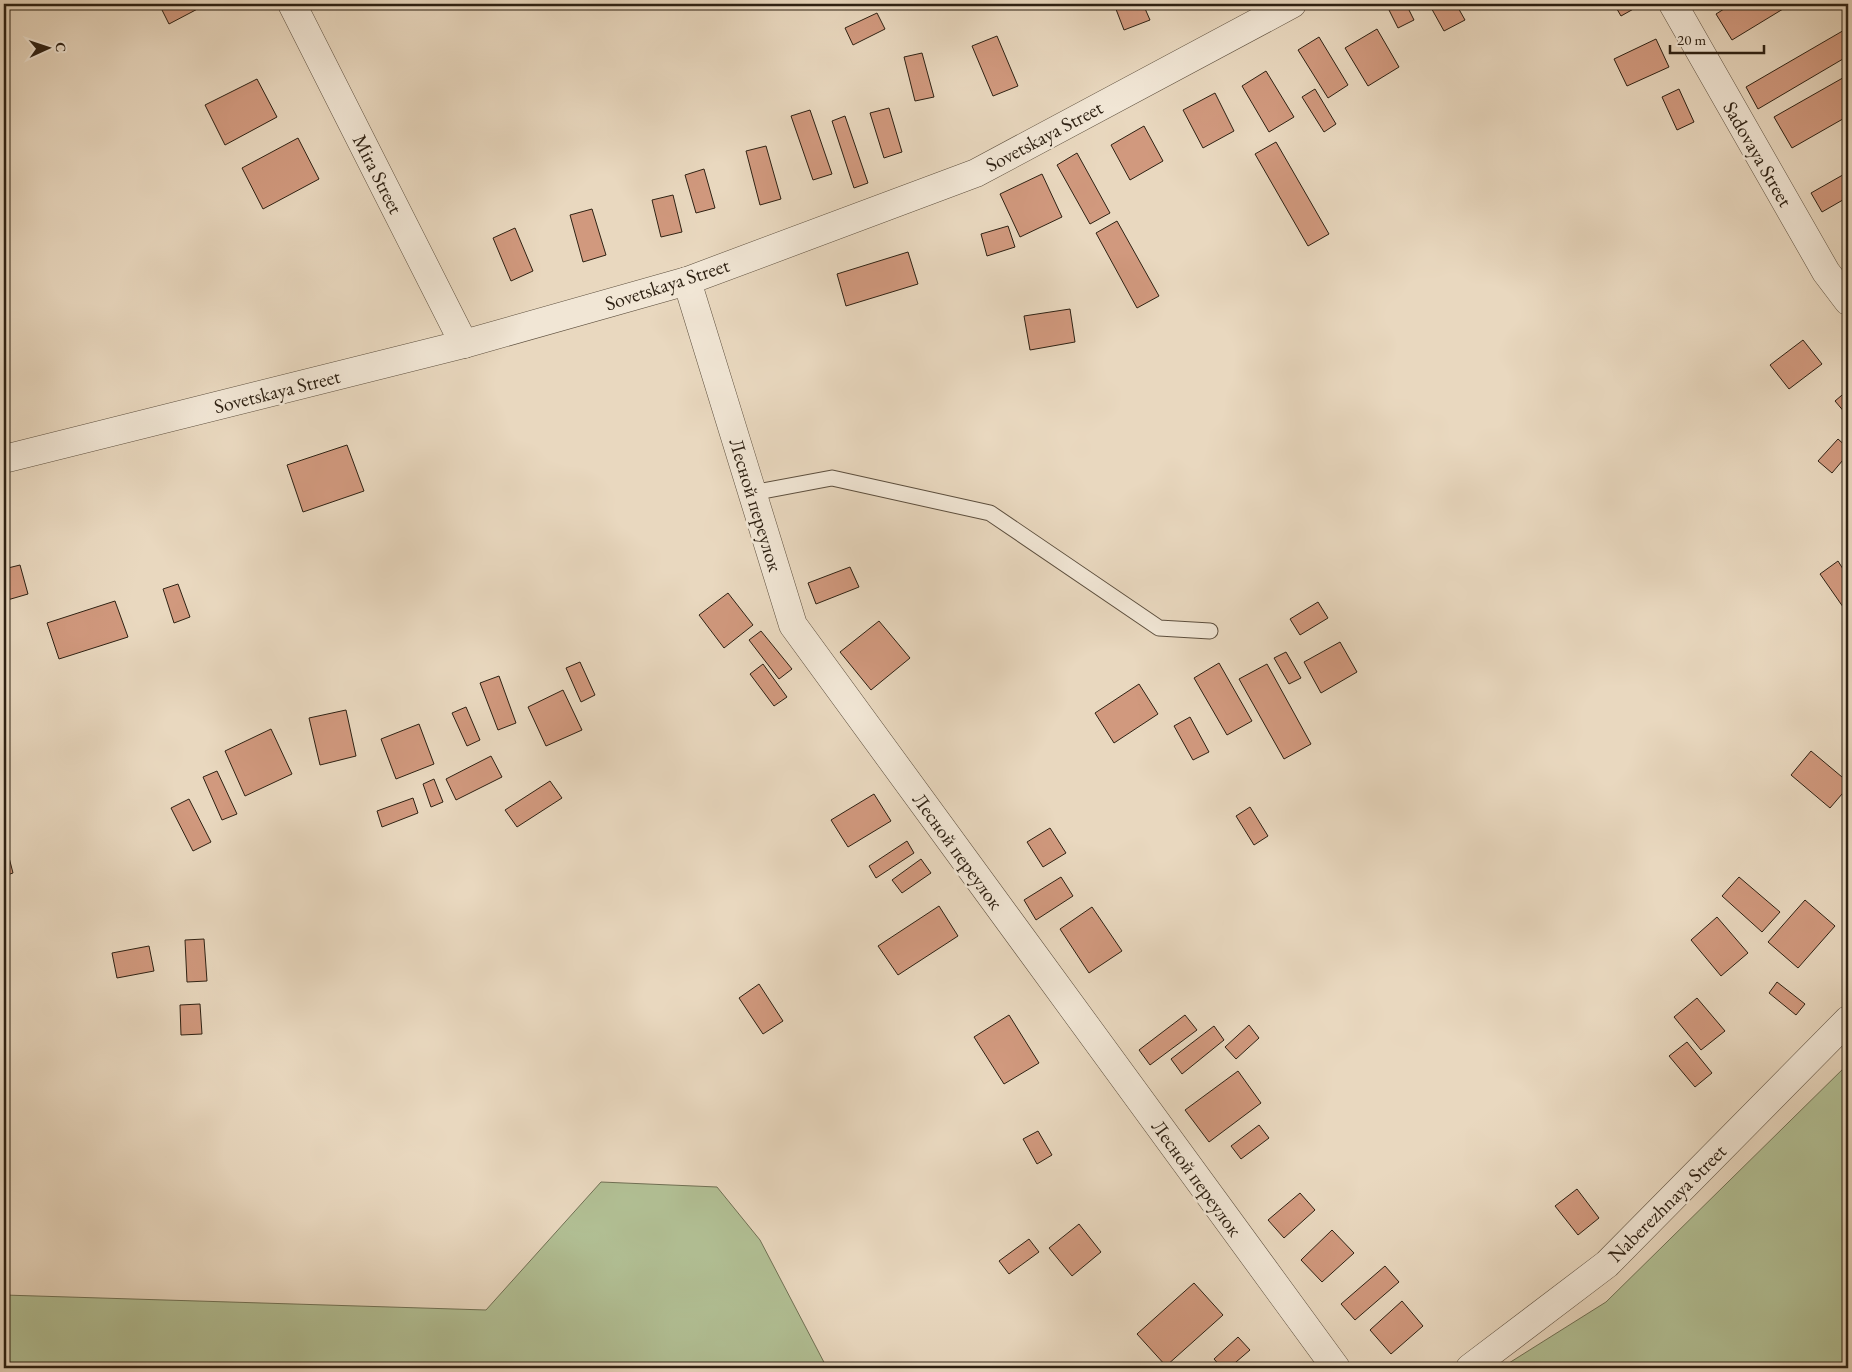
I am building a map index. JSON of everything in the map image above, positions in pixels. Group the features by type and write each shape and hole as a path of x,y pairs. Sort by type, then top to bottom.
{"street":[{"name":"Mira Street","path":"292,4 464,344"},
{"name":"Sovetskaya Street","path":"4,459 464,344 687,281 976,173 1292,4"},
{"name":"Sadovaya Street","path":"1673,4 1826,272 1848,301"},
{"name":"Лесной переулок","path":"687,281 793,625 1336,1368"},
{"name":"Naberezhnaya Street","path":"1470,1368 1607,1264 1848,1020"}],"lane":[{"path":"752,493 832,478 990,513 1159,628 1210,631"}],"green space":[{"path":"1848,1064 1848,1368 1501,1368 1606,1302"},
{"path":"601,1182 717,1187 760,1240 827,1368 4,1368 4,1295 486,1310"}],"building":[{"path":"159,4 207,4 169,24"},
{"path":"1114,4 1143,4 1150,20 1124,30"},
{"path":"1386,4 1406,4 1414,20 1398,28"},
{"path":"1429,4 1456,4 1465,20 1444,31"},
{"path":"1614,4 1635,4 1637,7 1621,16"},
{"path":"1732,4 1780,4 1783,9 1732,40 1716,14"},
{"path":"877,13 885,29 853,45 845,28"},
{"path":"1377,29 1399,67 1368,86 1345,48"},
{"path":"1846,29 1848,34 1848,56 1758,109 1746,87"},
{"path":"997,36 1018,86 993,96 972,46"},
{"path":"1319,37 1348,85 1328,98 1298,50"},
{"path":"1656,39 1669,67 1627,86 1614,59"},
{"path":"922,53 934,97 915,101 904,57"},
{"path":"1266,71 1294,117 1269,132 1242,86"},
{"path":"1848,75 1848,116 1792,148 1774,117"},
{"path":"257,79 277,117 225,145 205,105"},
{"path":"1315,89 1336,124 1324,132 1302,97"},
{"path":"1679,89 1694,122 1677,130 1662,97"},
{"path":"1215,93 1234,131 1203,148 1183,110"},
{"path":"889,108 902,152 884,158 870,113"},
{"path":"810,110 832,174 813,180 791,116"},
{"path":"845,116 868,183 854,188 832,121"},
{"path":"1144,126 1163,161 1130,180 1111,145"},
{"path":"298,138 319,179 263,209 242,168"},
{"path":"1276,142 1329,234 1308,246 1255,154"},
{"path":"766,146 781,199 760,205 746,151"},
{"path":"1077,153 1110,213 1090,224 1057,165"},
{"path":"704,169 715,208 696,213 685,175"},
{"path":"1848,172 1848,197 1822,212 1811,193"},
{"path":"1042,174 1062,217 1020,237 1000,194"},
{"path":"673,195 682,232 661,237 652,200"},
{"path":"592,209 606,255 583,262 570,215"},
{"path":"1117,221 1159,296 1137,308 1096,233"},
{"path":"1008,226 1015,247 987,256 981,234"},
{"path":"515,228 533,271 511,281 493,238"},
{"path":"908,252 918,284 846,306 837,274"},
{"path":"1070,309 1075,342 1030,350 1024,316"},
{"path":"1803,340 1822,364 1789,389 1770,365"},
{"path":"1848,390 1848,412 1846,414 1835,401"},
{"path":"1838,439 1848,448 1848,454 1832,473 1818,461"},
{"path":"347,445 364,491 303,512 287,465"},
{"path":"1838,561 1848,577 1848,614 1820,574"},
{"path":"20,565 28,594 4,601 4,569"},
{"path":"850,567 859,587 816,604 808,583"},
{"path":"178,584 190,617 174,623 163,589"},
{"path":"728,593 753,625 724,648 699,615"},
{"path":"115,601 128,637 59,659 47,623"},
{"path":"1318,602 1328,618 1300,635 1290,619"},
{"path":"879,621 910,658 871,690 840,652"},
{"path":"761,631 792,669 779,679 749,640"},
{"path":"1340,642 1357,672 1321,693 1304,662"},
{"path":"1286,652 1301,678 1289,684 1274,658"},
{"path":"580,662 595,695 581,702 566,668"},
{"path":"1219,663 1252,721 1227,735 1194,678"},
{"path":"763,664 787,697 774,706 750,674"},
{"path":"1267,664 1311,744 1284,759 1239,679"},
{"path":"499,676 516,723 498,730 480,683"},
{"path":"1139,684 1158,714 1114,743 1095,713"},
{"path":"563,690 582,730 546,746 528,707"},
{"path":"466,707 480,740 467,746 452,713"},
{"path":"346,710 356,756 320,765 309,718"},
{"path":"1190,717 1209,752 1193,760 1174,726"},
{"path":"419,724 434,764 396,779 381,739"},
{"path":"271,729 292,774 245,796 225,751"},
{"path":"1811,751 1848,782 1848,787 1830,808 1791,775"},
{"path":"491,756 502,777 456,800 446,779"},
{"path":"217,771 237,814 222,820 203,777"},
{"path":"434,779 443,802 431,807 423,784"},
{"path":"550,781 562,798 517,827 505,810"},
{"path":"874,794 891,821 848,847 831,820"},
{"path":"413,798 418,813 382,827 377,811"},
{"path":"189,799 211,842 193,851 171,808"},
{"path":"1250,807 1268,836 1254,845 1236,816"},
{"path":"1050,828 1066,853 1043,867 1027,842"},
{"path":"4,838 13,873 4,876"},
{"path":"907,841 914,853 876,878 869,866"},
{"path":"921,859 931,873 902,893 892,880"},
{"path":"1061,877 1073,896 1036,920 1024,900"},
{"path":"1739,877 1780,912 1762,932 1722,896"},
{"path":"1805,900 1835,926 1798,968 1768,942"},
{"path":"939,906 958,936 898,975 878,946"},
{"path":"1092,907 1122,951 1089,973 1060,929"},
{"path":"1717,917 1748,953 1721,976 1691,940"},
{"path":"204,939 207,981 187,982 185,940"},
{"path":"149,946 154,971 117,978 112,953"},
{"path":"1777,982 1805,1004 1796,1015 1769,993"},
{"path":"759,984 783,1021 763,1034 739,998"},
{"path":"1697,998 1725,1031 1701,1050 1674,1017"},
{"path":"200,1004 202,1034 181,1035 180,1005"},
{"path":"1009,1015 1039,1063 1004,1084 974,1037"},
{"path":"1185,1015 1197,1030 1150,1065 1139,1050"},
{"path":"1249,1025 1259,1038 1236,1059 1225,1047"},
{"path":"1214,1026 1224,1040 1182,1074 1171,1059"},
{"path":"1687,1042 1712,1073 1695,1087 1669,1056"},
{"path":"1238,1071 1261,1103 1209,1142 1185,1110"},
{"path":"1259,1125 1269,1138 1241,1159 1231,1146"},
{"path":"1038,1131 1052,1155 1037,1164 1023,1139"},
{"path":"1577,1189 1599,1218 1578,1235 1555,1206"},
{"path":"1300,1193 1315,1210 1284,1238 1268,1220"},
{"path":"1079,1224 1101,1252 1072,1276 1049,1248"},
{"path":"1332,1230 1354,1253 1322,1282 1301,1260"},
{"path":"1029,1239 1039,1252 1009,1274 999,1261"},
{"path":"1385,1266 1399,1282 1355,1320 1341,1304"},
{"path":"1194,1283 1223,1315 1166,1366 1137,1334"},
{"path":"1402,1301 1423,1326 1391,1354 1370,1330"},
{"path":"1238,1337 1250,1350 1229,1368 1222,1368 1214,1359"}]}
